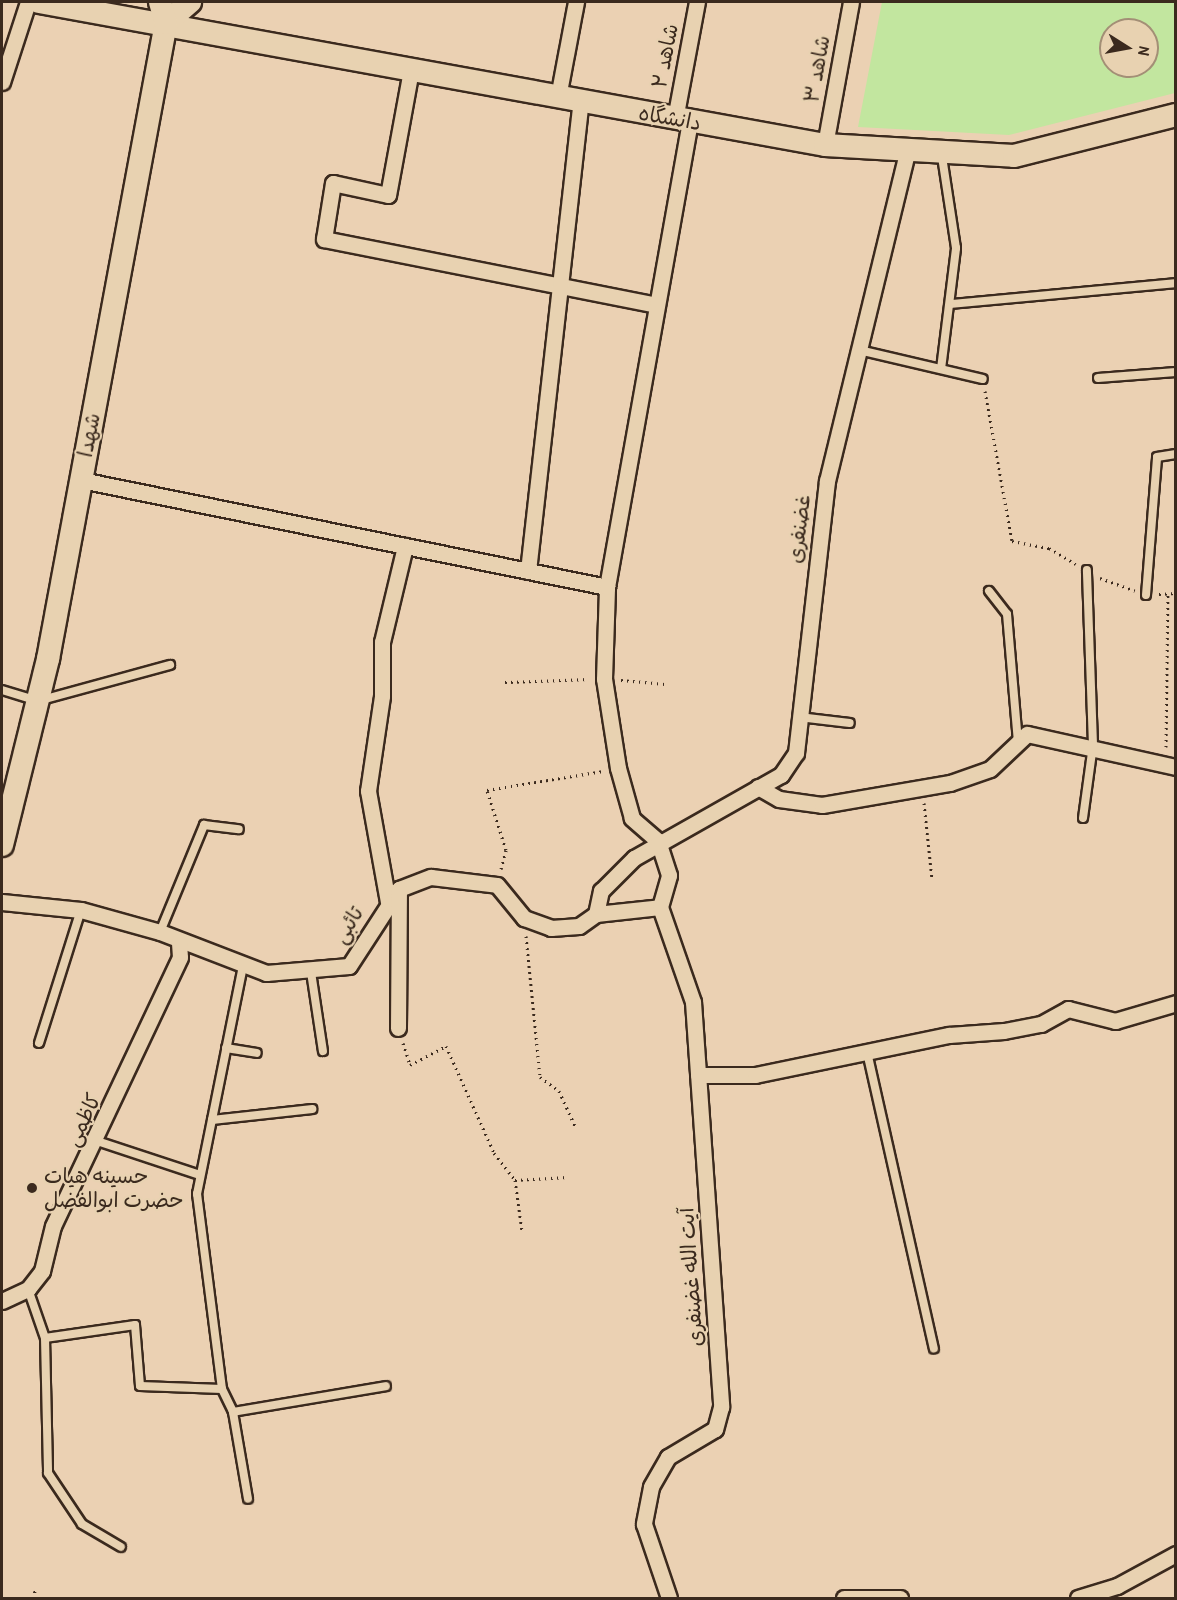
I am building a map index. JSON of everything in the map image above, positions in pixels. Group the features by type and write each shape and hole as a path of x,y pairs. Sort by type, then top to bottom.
{"street":[{"path":"2,82 28,2"},
{"name":"دانشگاه","path":"39,2 163,12 411,70 825,145 942,156 1014,156 1176,115"},
{"path":"163,12 190,2"},
{"path":"558,97 576,2"},
{"name":"شاهد ۲","path":"658,841 632,818 618,768 604,679 607,587 657,305 697,2"},
{"name":"شاهد ۳","path":"825,145 851,2"},
{"name":"شهدا","path":"2,845 38,701 81,480 163,12"},
{"path":"411,70 388,195 333,183 324,239 657,305"},
{"path":"528,571 581,101"},
{"name":"غضنفری","path":"596,914 602,891 658,841 780,775 796,753 827,481 907,153"},
{"path":"81,480 607,587"},
{"path":"388,902 368,791 382,696 382,642 405,546"},
{"path":"758,787 779,799 822,805 923,786 990,769 1027,734 1093,745 1170,765"},
{"path":"496,885 524,918 564,929 596,914 663,913 669,875 658,841"},
{"name":"تائبی","path":"2,902 81,910 160,933 266,973 311,972 349,966 388,902 399,890 431,877 496,885"},
{"path":"398,1028 399,890"},
{"name":"آیت الله غضنفری","path":"663,913 693,1002 720,1407 715,1429 668,1457 651,1487 644,1524 669,1599"},
{"name":"کاظمی","path":"28,1289 42,1271 53,1226 97,1141 180,957 179,941"},
{"path":"698,1075 755,1075 949,1035 1041,1024 1068,1009 1115,1021 1176,1004"},
{"path":"2,1301 28,1289"},
{"path":"1078,1599 1117,1586 1176,1554"},
{"path":"844,1599 900,1599"}],"lane":[{"path":"941,369 951,304 956,248 942,156"},
{"path":"951,304 1176,283"},
{"path":"859,351 983,379"},
{"path":"1098,378 1176,372"},
{"path":"1146,595 1157,457 1176,454"},
{"path":"1083,818 1093,745 1087,570"},
{"path":"989,591 1006,615 1018,742"},
{"path":"2,690 38,701 170,666"},
{"path":"799,717 850,723"},
{"path":"160,933 204,825 238,829"},
{"path":"39,1043 81,910"},
{"path":"243,965 196,1194 222,1389 233,1412 248,1499"},
{"path":"311,972 323,1051"},
{"path":"226,1048 258,1053"},
{"path":"867,1052 934,1349"},
{"path":"212,1120 312,1109"},
{"path":"97,1141 200,1175"},
{"path":"28,1289 45,1338 48,1473 82,1524 121,1547"},
{"path":"45,1338 135,1325 140,1386 222,1389"},
{"path":"233,1412 386,1386"}],"path":[{"path":"983,379 1012,541 1048,548 1087,570 1146,595 1176,593"},
{"path":"1168,593 1170,765"},
{"path":"505,682 604,679 665,684"},
{"path":"496,885 506,850 487,790 618,768"},
{"path":"923,786 932,879"},
{"path":"524,918 540,1077 560,1091 576,1128"},
{"path":"398,1028 410,1065 446,1046 494,1153 514,1180 522,1232"},
{"path":"514,1180 567,1178"},
{"path":"32,1599 36,1589"}],"green space":[{"path":"882,2 1175,2 1175,93 1009,135 858,127"}],"place":[{"name":"حسینه هیات حضرت ابوالفضل","path":"32,1188"}]}
